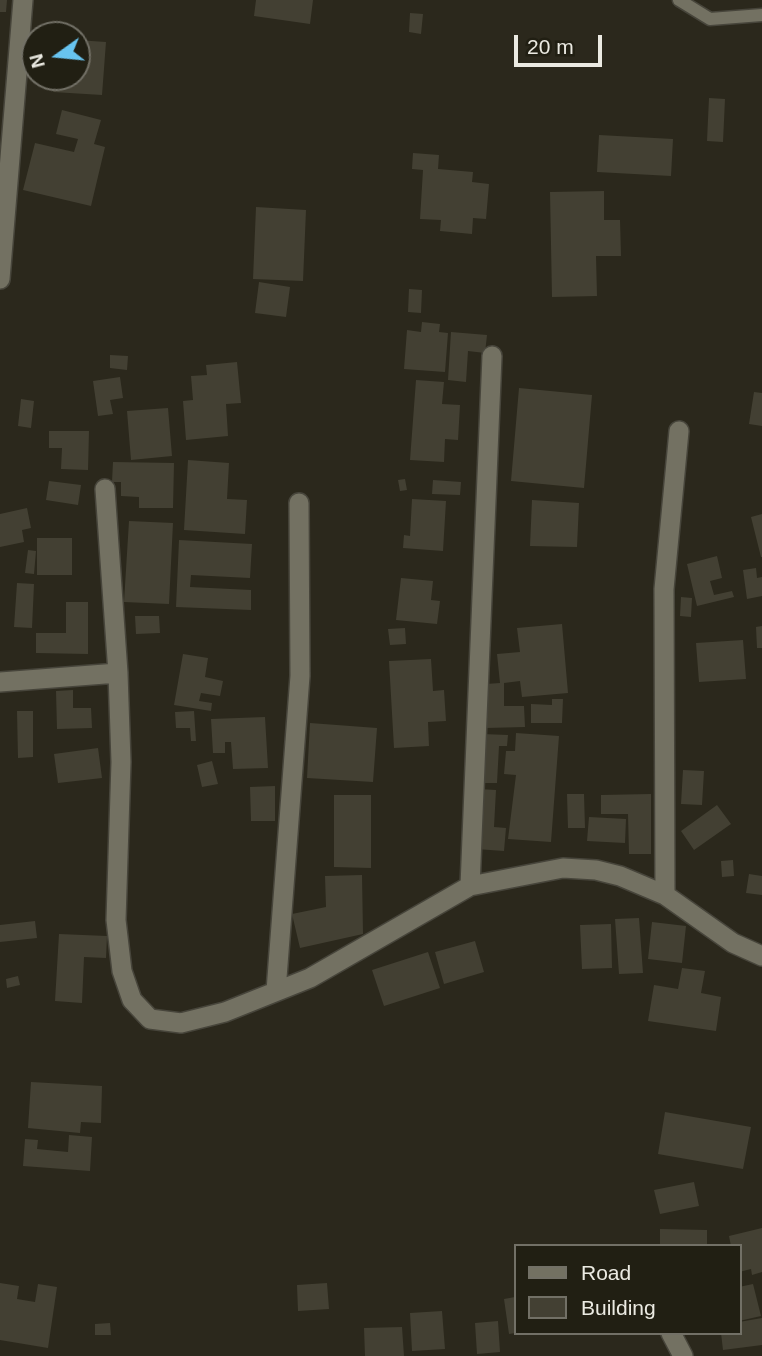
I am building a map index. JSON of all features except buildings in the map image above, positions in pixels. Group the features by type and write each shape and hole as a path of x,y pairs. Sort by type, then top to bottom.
{"street":[{"path":"0,279 23,0"},
{"path":"470,886 492,356"},
{"path":"665,895 664,589 679,431"},
{"path":"105,488 118,673 121,762 116,920 122,971 132,1000 150,1019 181,1023 225,1012 336,964 470,886 563,868 596,870 620,876 665,895 733,943 762,956"},
{"path":"276,991 300,676 299,503"},
{"path":"0,682 118,673"},
{"path":"672,1335 683,1356"}],"lane":[{"path":"679,0 710,19 762,15"}]}
